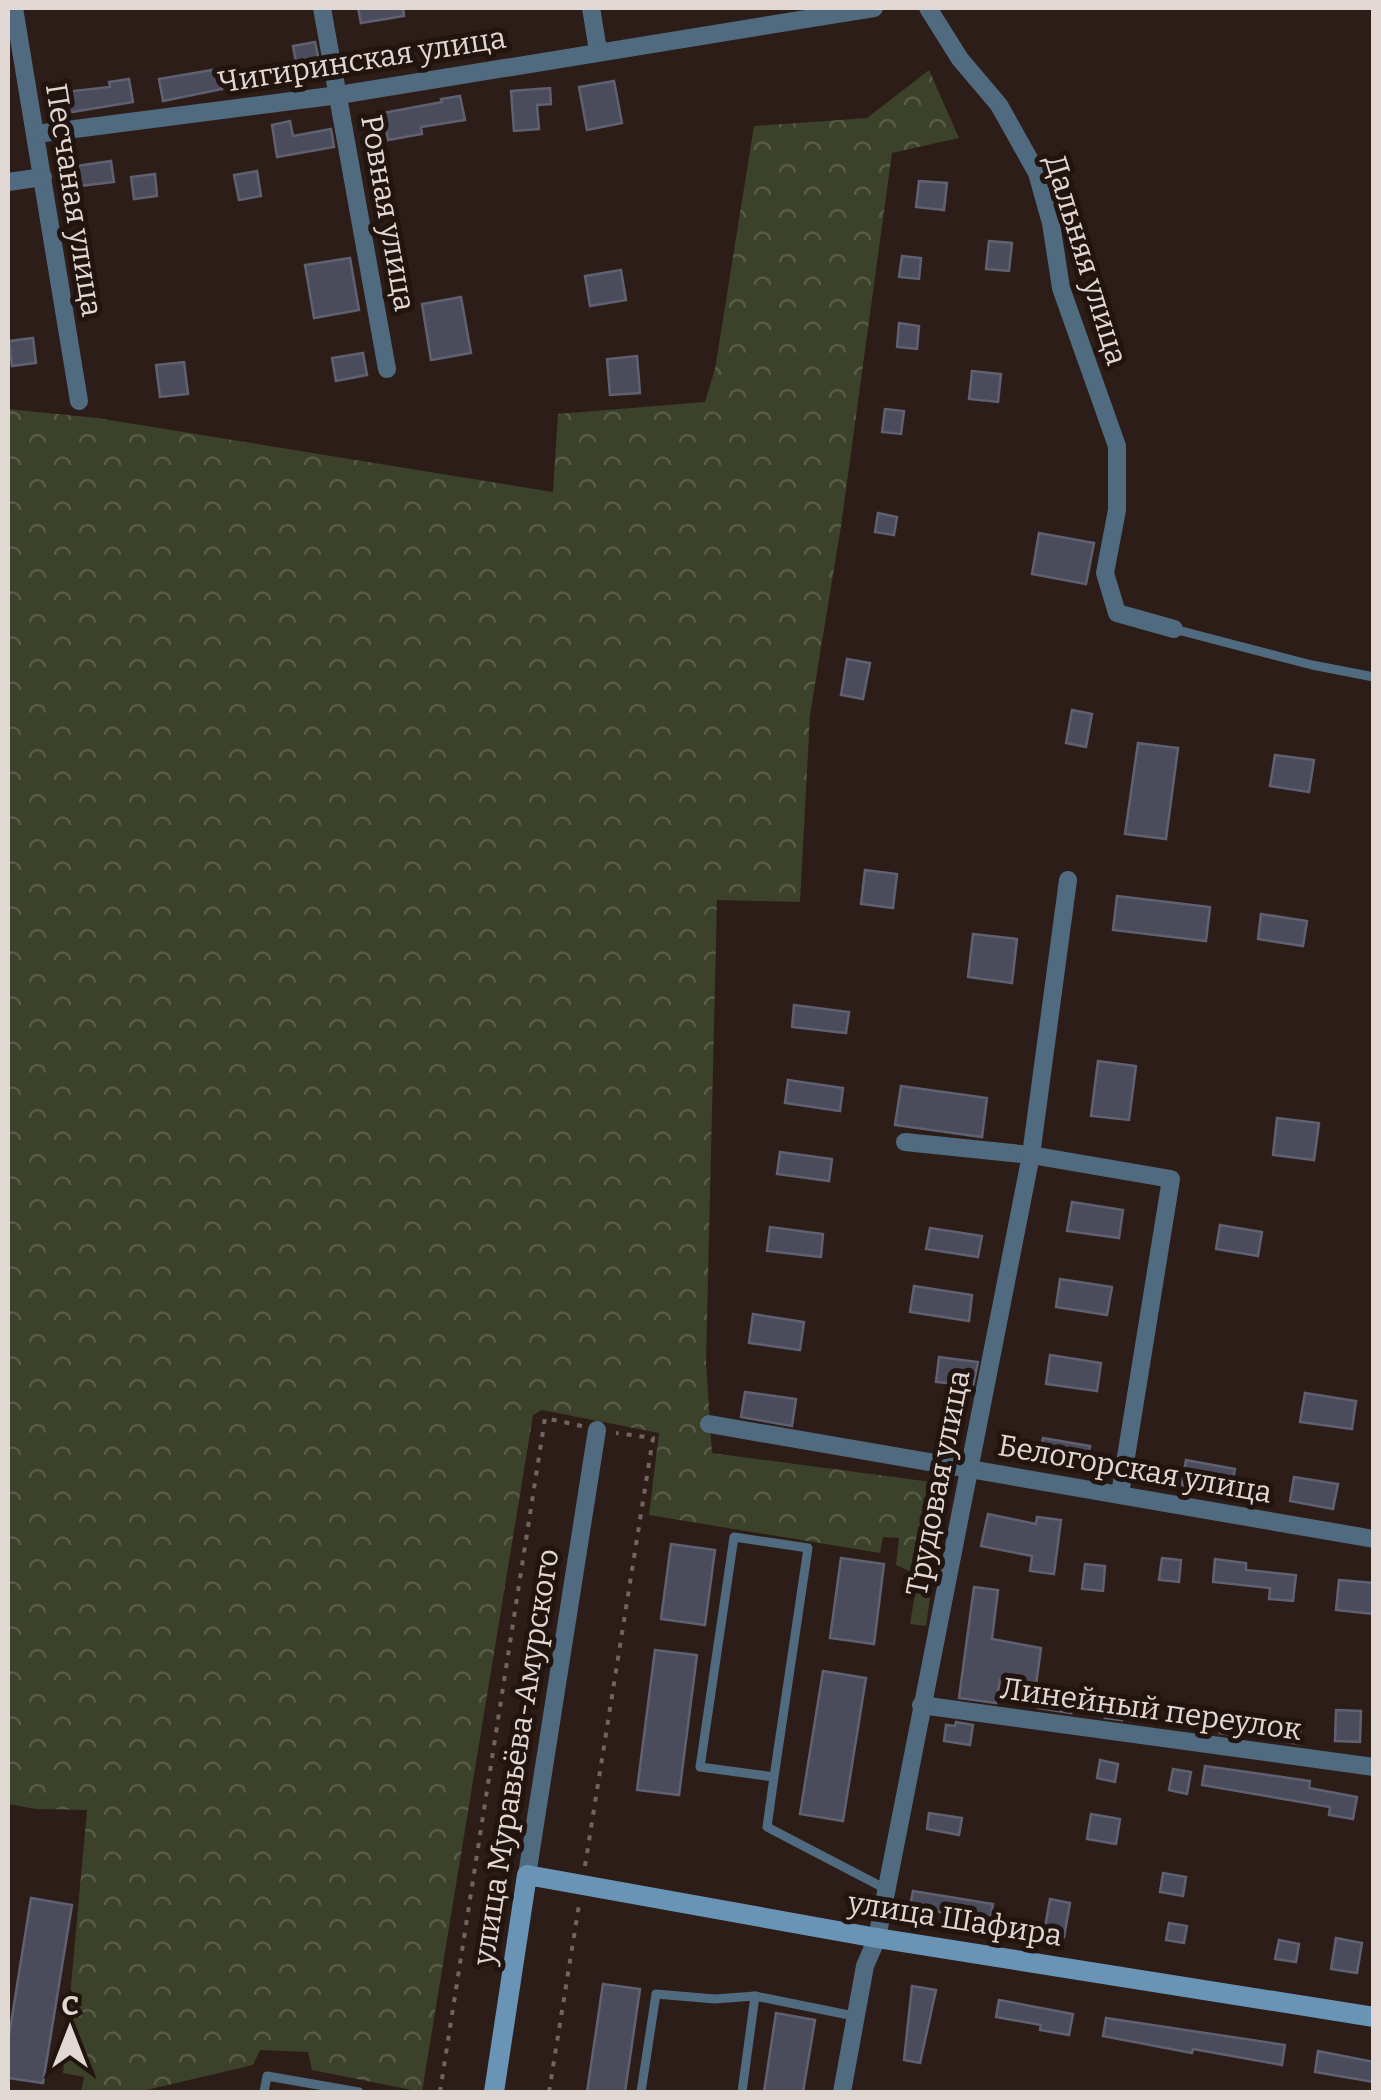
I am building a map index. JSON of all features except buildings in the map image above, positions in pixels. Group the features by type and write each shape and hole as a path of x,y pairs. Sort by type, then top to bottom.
{"street":[{"name":"Песчаная улица","path":"14,8 79,401"},
{"name":"Ровная улица","path":"322,8 387,370"},
{"path":"591,8 598,50"},
{"name":"Чигиринская улица","path":"36,134 339,95 874,8"},
{"name":"Дальняя улица","path":"928,8 960,59 999,105 1037,174 1051,224 1061,288 1117,446 1117,510 1105,572 1117,612 1174,629"},
{"path":"8,182 43,178"},
{"name":"Трудовая улица","path":"842,2092 864,1966 878,1938 1031,1154 1068,880"},
{"path":"905,1142 1031,1154 1171,1179 1120,1494"},
{"name":"Белогорская улица","path":"709,1424 1374,1539"},
{"name":"улица Муравьёва-Амурского","path":"494,2092 598,1430"},
{"name":"Линейный переулок","path":"921,1705 1374,1767"},
{"name":"улица Шафира","path":"527,1875 878,1938 1374,2017"}],"lane":[{"path":"1174,629 1312,665 1374,676"},
{"path":"774,1776 700,1767 734,1537 808,1548 767,1827 886,1889"},
{"path":"641,2092 656,1994 715,1999 755,1996 854,2016"},
{"path":"742,2092 755,1996"},
{"path":"264,2092 266,2076 359,2092"}],"green space":[{"path":"929,70 959,138 892,153 841,526 810,715 800,902 717,900 706,1362 712,1453 946,1484 926,1626 910,1624 918,1575 896,1565 899,1538 883,1537 880,1553 649,1515 659,1433 542,1410 533,1415 422,2092 312,2070 308,2052 260,2050 253,2065 138,2092 81,2092 84,2077 63,2073 87,1810 8,1804 8,409 97,418 553,492 558,414 705,402 715,369 754,126 867,118"}]}
